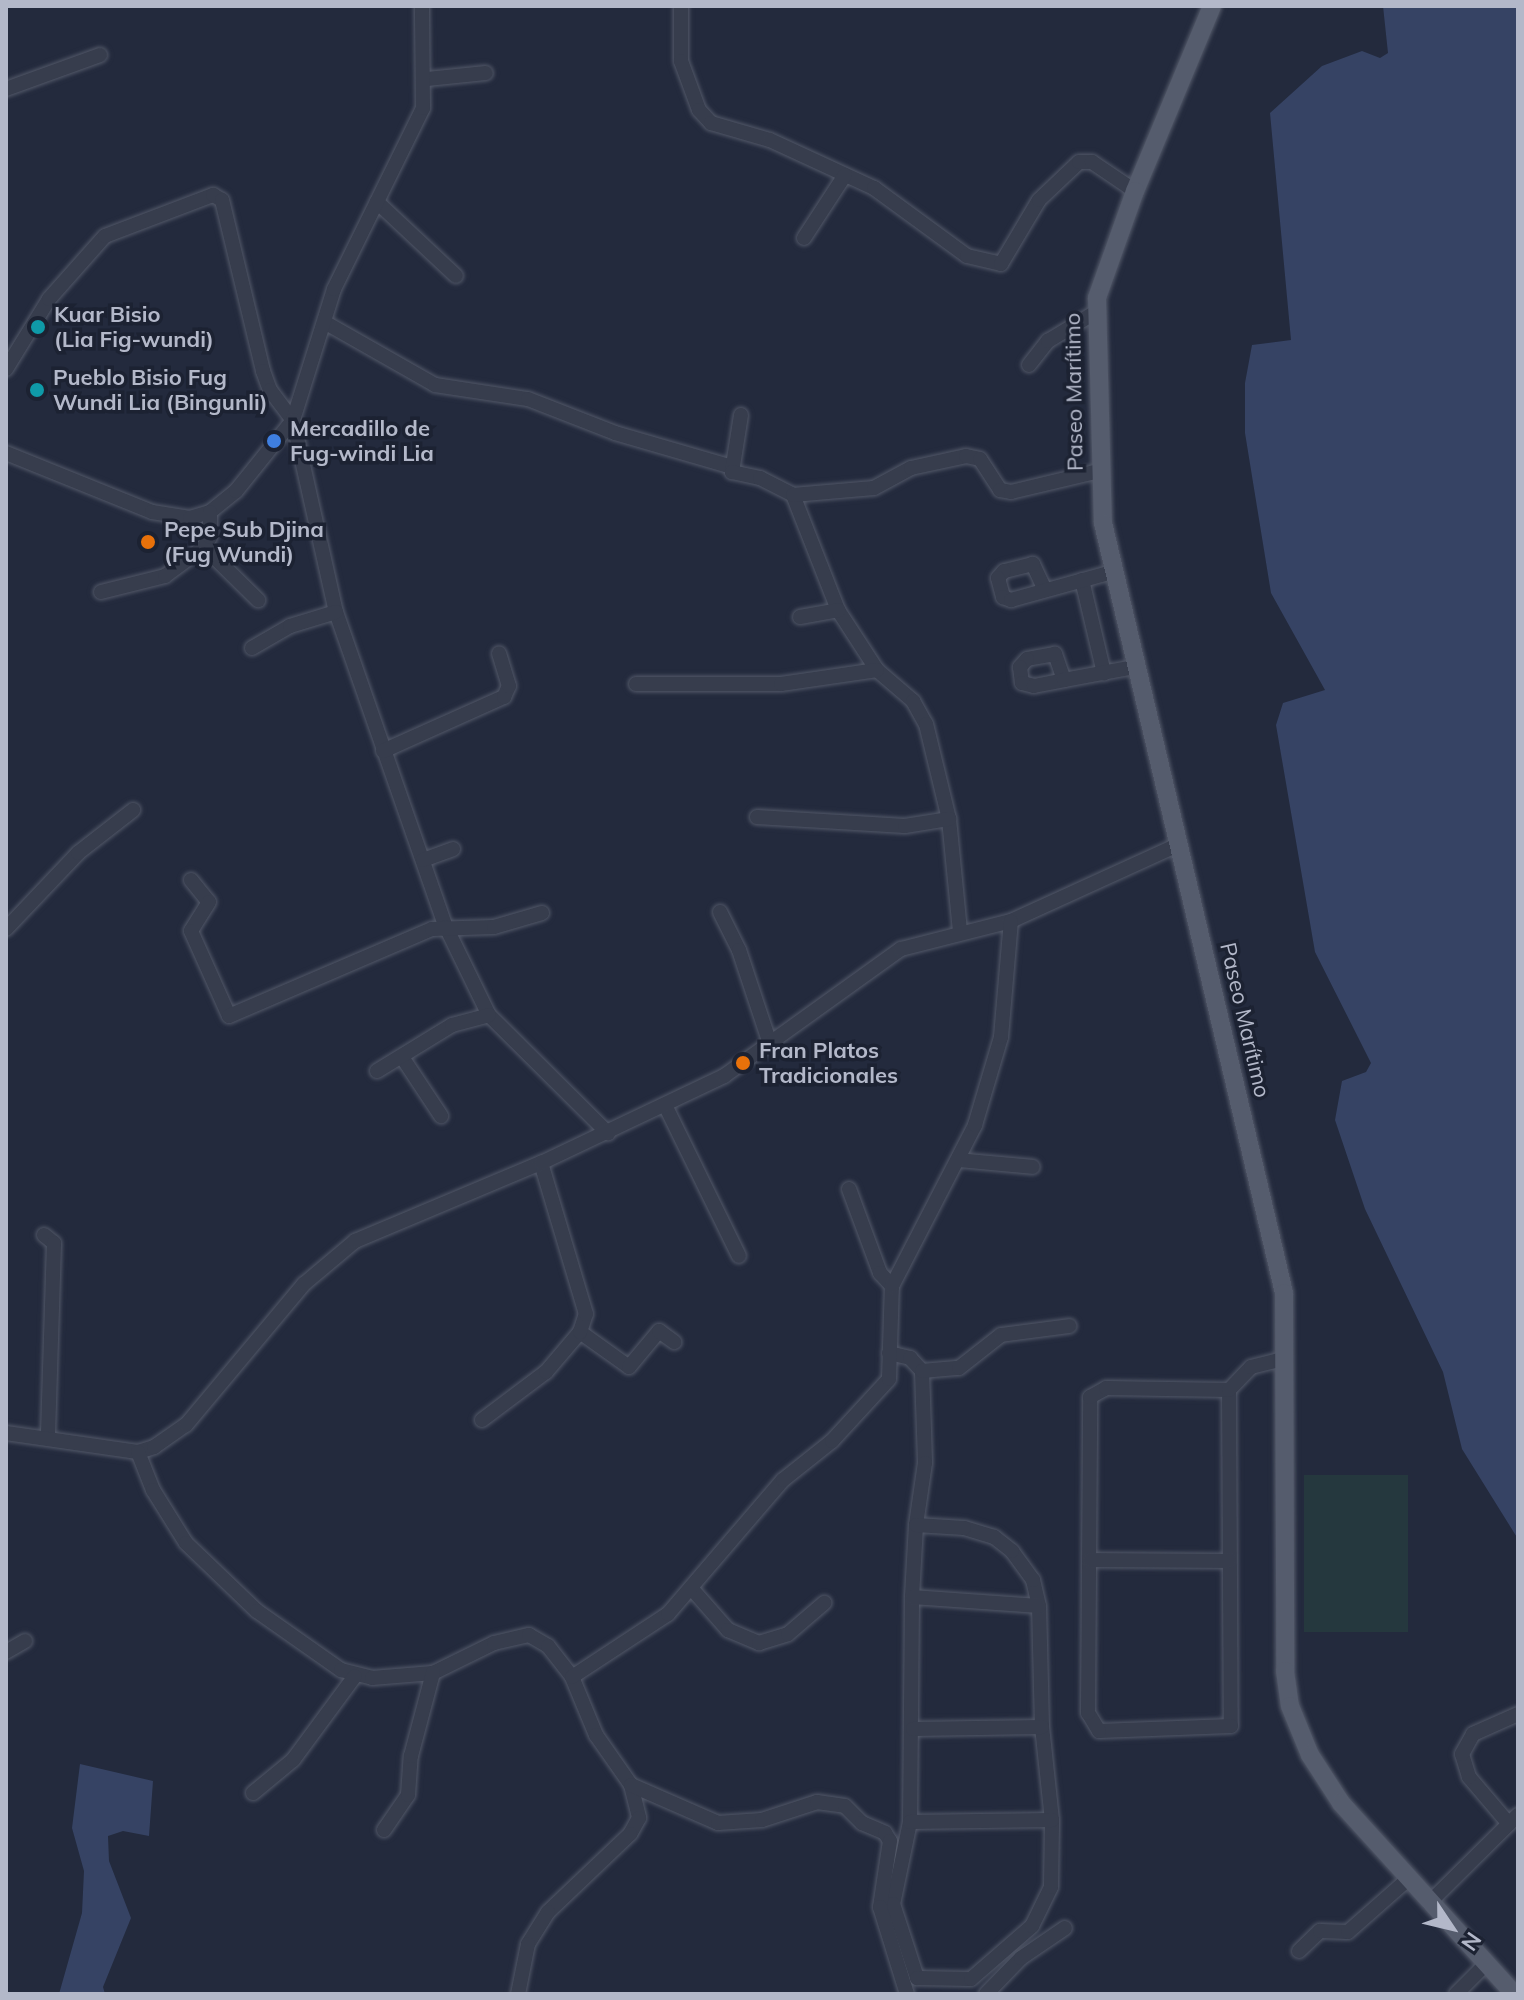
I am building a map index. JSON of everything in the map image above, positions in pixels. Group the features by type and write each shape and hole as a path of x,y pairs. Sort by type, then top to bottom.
{"main road":[{"name":"Paseo Marítimo","path":"1212,6 1105,267 1096,312 1099,471 1112,572 1284,1293 1284,1657 1290,1706 1310,1755 1341,1803 1510,1993"}],"street":[{"path":"6,453 152,512 190,518 210,512 236,491 293,420 326,323 334,289 423,108 427,79 422,6"},
{"path":"681,6 681,61 704,116 718,127 770,140 897,202 939,241 967,256 1001,264 1039,200 1079,162 1092,162 1135,191"},
{"path":"6,89 100,55"},
{"path":"427,79 486,73"},
{"path":"804,238 845,175"},
{"path":"6,369 49,299 105,236 213,195 222,200 263,371 293,420 336,612 446,927 489,1015 608,1133"},
{"path":"377,202 456,276"},
{"path":"1029,365 1048,341 1096,312"},
{"path":"326,323 435,385 528,399 615,433 732,467"},
{"path":"741,415 732,472 760,478 793,495 874,488 932,461 966,456 980,459 1000,490 1011,492 1099,471"},
{"path":"793,495 838,610 877,670 913,701 926,724 949,819 960,932"},
{"path":"101,592 157,580 204,547 210,537 210,512"},
{"path":"204,547 258,600"},
{"path":"1045,590 1112,572"},
{"path":"1082,580 1104,673"},
{"path":"800,617 838,610"},
{"path":"252,648 290,626 336,612"},
{"path":"383,751 504,697 509,686 499,653"},
{"path":"1064,680 1134,667"},
{"path":"636,684 781,684 877,670"},
{"path":"6,929 78,853 133,810"},
{"path":"757,817 905,826 949,819"},
{"path":"6,1433 138,1452 186,1425 304,1284 342,1250 375,1231 608,1133 724,1076 873,965 916,944 1011,921 1178,845"},
{"path":"423,860 453,849"},
{"path":"191,880 209,902 193,923 192,935 229,1016 386,947 446,927 494,927 542,913"},
{"path":"720,912 744,962 770,1044"},
{"path":"572,1677 650,1628 692,1589 783,1480 804,1467 863,1410 891,1375 892,1286 975,1125 1001,1037 1011,921"},
{"path":"377,1071 452,1025 489,1015"},
{"path":"402,1057 441,1116"},
{"path":"665,1105 739,1256"},
{"path":"958,1160 1033,1167"},
{"path":"482,1420 546,1372 580,1332 585,1302 541,1163"},
{"path":"849,1189 880,1273 892,1286"},
{"path":"44,1235 54,1243 48,1438"},
{"path":"922,1371 959,1368 1001,1335 1069,1326"},
{"path":"580,1332 629,1367 659,1331 674,1342"},
{"path":"889,1353 910,1358 922,1371 925,1463 916,1525 912,1597 910,1822 893,1904 910,1969 925,1982 978,1976 1032,1926 1051,1887 1052,1820 1042,1727 1039,1606 1033,1580 1012,1551 994,1537 964,1528 916,1525"},
{"path":"1229,1390 1106,1388 1090,1397 1088,1713 1091,1725 1108,1733 1231,1726 1229,1390 1251,1367 1286,1358"},
{"path":"138,1452 153,1490 186,1543 257,1611 355,1676 433,1673 494,1643 529,1635 548,1646 572,1677 596,1735 631,1785 636,1825 548,1912 528,1944 518,1994"},
{"path":"1090,1560 1229,1561"},
{"path":"692,1589 728,1630 759,1643 788,1634 824,1603"},
{"path":"912,1597 1039,1606"},
{"path":"6,1652 25,1641"},
{"path":"384,1830 408,1795 411,1756 433,1673"},
{"path":"253,1793 293,1760 355,1676"},
{"path":"1429,1903 1513,1820 1469,1777 1462,1754 1473,1734 1518,1714"},
{"path":"913,1729 1042,1727"},
{"path":"631,1785 718,1823 762,1820 817,1802 845,1806 862,1823 885,1833 890,1841 880,1907 907,1994"},
{"path":"910,1822 1052,1820"},
{"path":"1299,1951 1320,1931 1348,1932 1407,1880"},
{"path":"986,1994 1021,1958 1065,1928"},
{"path":"1456,1994 1486,1964"}],"shaded area":[{"path":"1304,1475 1408,1475 1408,1632 1304,1632"}],"water":[{"path":"1383,6 1518,6 1518,1539 1462,1449 1443,1372 1365,1209 1335,1120 1342,1081 1366,1072 1371,1063 1315,952 1276,725 1283,703 1325,690 1271,593 1245,433 1245,383 1252,345 1291,340 1270,113 1322,66 1362,51 1380,58 1388,53"},
{"path":"80,1764 153,1781 149,1836 123,1831 108,1836 109,1861 131,1918 103,1987 105,1994 59,1994 82,1913 84,1871 72,1828"}],"place":[{"name":"Kuar Bisio (Lia Fig-wundi)","path":"38,327"},
{"name":"Pueblo Bisio Fug Wundi Lia (Bingunli)","path":"37,390"},
{"name":"Mercadillo de Fug-windi Lia","path":"274,441"},
{"name":"Pepe Sub Djina (Fug Wundi)","path":"148,542"},
{"name":"Fran Platos Tradicionales","path":"743,1063"}]}
